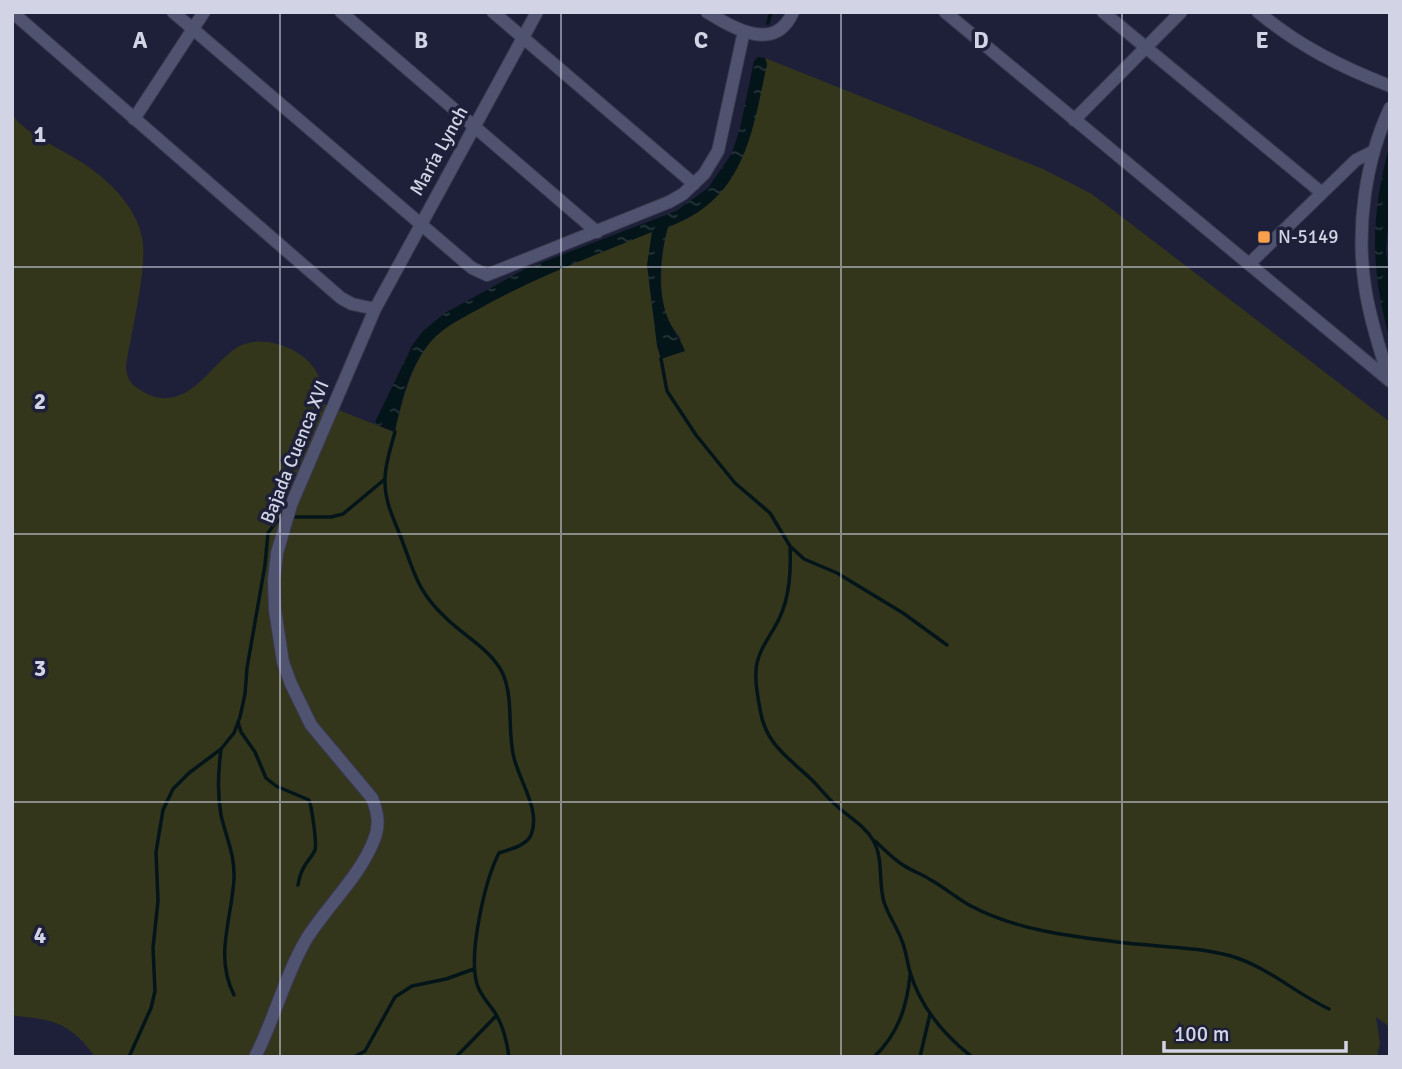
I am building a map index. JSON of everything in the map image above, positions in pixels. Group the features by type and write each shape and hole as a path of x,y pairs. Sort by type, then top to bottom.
{"street":[{"path":"12,12 341,298 352,304 375,309"},
{"path":"173,12 472,268 487,275 669,202 695,184 718,150 744,31"},
{"path":"134,118 204,12"},
{"path":"341,12 597,232"},
{"path":"493,12 695,184"},
{"name":"María Lynch","path":"375,309 537,12"},
{"path":"707,12 744,31 760,35 775,33 786,26 793,12"},
{"path":"945,12 1390,382"},
{"path":"1103,12 1322,193"},
{"path":"1074,120 1181,12"},
{"path":"1258,12 1326,59 1390,86"},
{"path":"1387,366 1367,299 1363,268 1363,221 1374,151 1390,108"},
{"path":"1249,264 1356,160 1374,151"},
{"name":"Bajada Cuenca XVI","path":"255,1057 266,1036 295,960 367,854 378,824 372,799 312,725 301,706 284,662 274,580 283,528 375,309"},
{"path":"1365,360 1387,366"}],"green space":[{"path":"765,58 1043,169 1092,194 1390,422 1390,1027 1376,1017 1380,1043 1377,1057 95,1057 78,1037 65,1027 37,1018 12,1015 12,115 36,136 103,178 122,197 136,219 143,243 143,256 126,366 128,378 135,386 157,397 171,398 184,394 236,348 246,343 268,342 291,349 310,363 319,378 321,403 394,432 415,367 426,347 443,330 520,287 653,231 649,276 661,359 681,339 668,320 662,299 662,261 668,227 694,215 714,199 729,181 749,139 767,64"}],"water":[{"path":"758,57 765,58 767,64 756,115 741,161 714,200 694,215 668,227 665,238 661,272 662,294 669,320 685,351 661,359 657,346 647,265 652,232 541,278 498,298 449,326 436,336 414,367 395,432 374,424 413,344 423,331 445,313 525,269 676,211 708,188 732,153 754,61"},
{"path":"1390,143 1390,202 1386,250 1390,287 1390,341 1379,289 1375,242 1379,195"}],"waterway":[{"path":"768,23 771,12"},
{"path":"661,359 667,391 696,435 735,483 770,513 790,546 804,559 837,573 903,613 947,645"},
{"path":"395,432 385,479 392,515 417,580 428,598 446,618 492,658 503,674 508,694 514,758 532,806 533,826 529,839 517,847 499,853 484,898 476,936 477,984 499,1021 509,1057"},
{"path":"292,517 331,517 343,514 385,479"},
{"path":"129,1057 151,1008 155,991 153,948 158,901 156,852 163,810 173,789 221,749 234,733 245,694 268,533 277,521 284,519"},
{"path":"790,546 786,601 761,651 757,665 756,686 763,721 779,749 834,804 870,835 879,855 884,902 902,941 914,985 934,1019 972,1057"},
{"path":"238,722 266,778 276,786 309,800 315,850 302,871 298,885"},
{"path":"221,750 218,782 220,807 234,870 225,966 234,995"},
{"path":"875,841 906,867 989,915 1027,927 1067,935 1231,956 1269,973 1329,1009"},
{"path":"354,1057 365,1051 395,997 412,986 446,979 474,969"},
{"path":"874,1057 889,1039 900,1019 910,975"},
{"path":"920,1057 930,1014"},
{"path":"456,1057 496,1016"}],"place":[{"name":"N-5149","path":"1264,237"}]}
